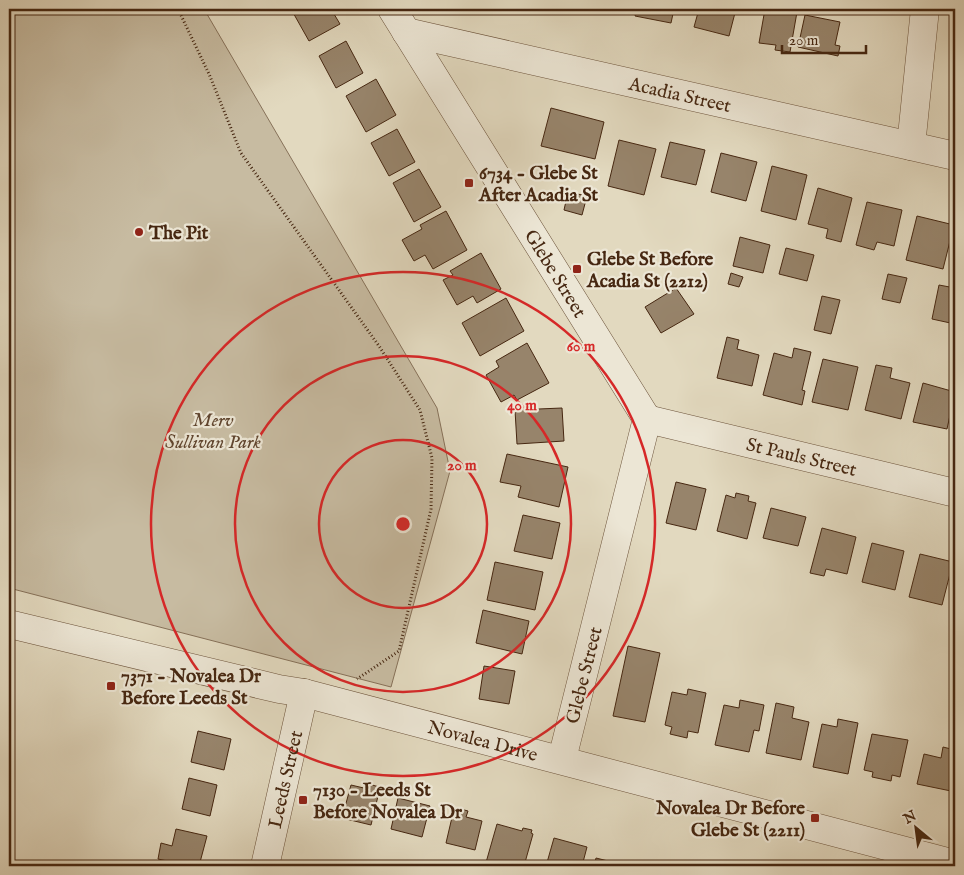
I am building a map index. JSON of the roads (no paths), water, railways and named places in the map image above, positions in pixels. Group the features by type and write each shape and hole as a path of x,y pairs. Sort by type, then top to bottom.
{"street":[{"name":"Glebe Street","path":"392,9 647,419 562,760"},
{"path":"912,146 926,9"},
{"name":"Acadia Street","path":"406,32 955,156"},
{"name":"St Pauls Street","path":"647,419 955,493"},
{"name":"Novalea Drive","path":"9,624 279,689 304,693 955,864"},
{"name":"Leeds Street","path":"265,866 304,693"}],"place":[{"name":"6734 - Glebe St After Acadia St","path":"469,183"},
{"name":"The Pit","path":"139,232"},
{"name":"Glebe St Before Acadia St (2212)","path":"577,269"},
{"name":"7371 - Novalea Dr Before Leeds St","path":"111,686"},
{"name":"7130 - Leeds St Before Novalea Dr","path":"303,800"},
{"name":"Novalea Dr Before Glebe St (2211)","path":"815,818"}],"park label":[{"name":"Merv Sullivan Park","path":"213,430"}]}
